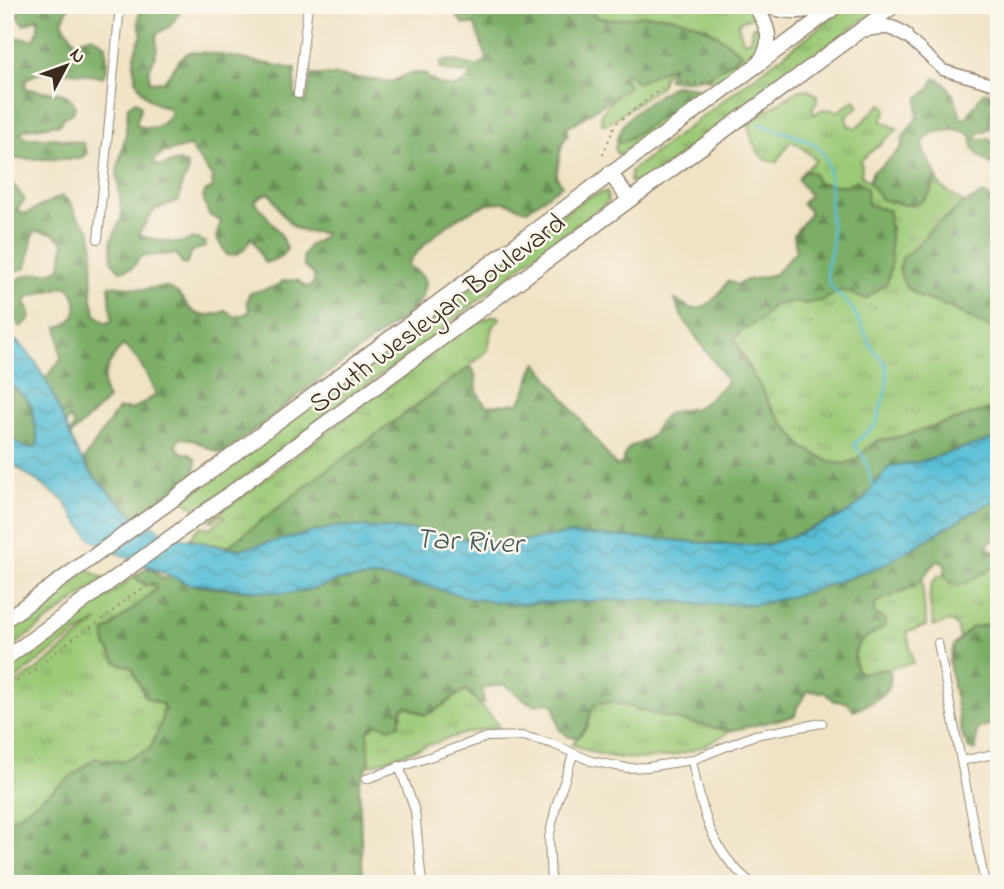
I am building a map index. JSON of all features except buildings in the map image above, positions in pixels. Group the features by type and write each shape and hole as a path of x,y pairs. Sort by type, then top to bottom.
{"highway":[{"path":"754,5 767,27 769,38 764,55 755,68"},
{"path":"768,5 787,12 813,10 828,5"},
{"name":"South Wesleyan Boulevard","path":"5,620 175,498 838,5"},
{"name":"South Wesleyan Boulevard","path":"5,659 895,5"},
{"path":"904,5 899,24 905,35"},
{"path":"862,30 894,27 905,35"},
{"path":"610,173 629,200"}],"street":[{"path":"98,239 120,5"},
{"path":"298,94 307,5"},
{"path":"905,35 943,70 999,86"},
{"path":"938,643 985,884"},
{"path":"366,779 474,740 500,736 537,739 591,761 627,768 692,760 755,735 822,723"},
{"path":"961,761 999,753"},
{"path":"551,884 550,830 555,806 573,755"},
{"path":"692,760 708,830 726,859 753,884"},
{"path":"399,766 415,811 422,884"}],"path":[{"path":"603,155 615,124 661,89 681,82 705,84"},
{"path":"5,689 105,618 132,594 156,584"}],"green space":[{"path":"19,5 69,5 62,22 75,42 92,36 106,45 107,71 102,77 53,71 34,75 26,80 25,88 66,95 75,105 73,113 64,117 60,124 26,129 20,133 27,138 55,138 83,143 87,153 80,159 8,159 5,166 5,36 34,40 38,30 38,18 24,25 18,16"},
{"path":"141,5 185,5 169,27 157,33 157,49 149,72 150,82 164,81 180,59 189,52 211,53 295,69 295,94 305,104 311,75 391,82 408,74 423,73 448,87 460,85 472,75 440,68 441,61 456,61 478,67 487,59 475,25 464,24 458,18 458,8 481,5 597,5 593,10 594,16 605,19 667,16 706,29 742,54 716,72 700,79 668,79 673,65 637,83 629,74 618,80 626,80 629,85 566,129 568,134 562,144 556,176 562,185 527,210 504,202 489,204 462,216 436,234 407,265 426,281 421,299 411,312 223,454 191,440 179,438 176,445 181,452 196,459 195,472 137,517 98,481 83,461 118,409 133,409 156,395 138,361 123,345 104,378 108,399 70,436 74,424 69,418 65,425 45,379 61,360 58,327 68,323 75,314 73,293 66,286 28,297 25,302 30,319 20,327 8,301 10,287 15,281 34,274 52,272 61,267 64,242 52,233 34,231 26,268 5,273 5,168 25,200 16,210 25,214 62,196 71,203 76,215 90,230 93,242 92,299 96,315 106,323 112,321 109,286 145,289 164,287 173,290 188,307 201,315 226,311 236,317 250,312 247,302 249,294 276,286 283,281 298,280 305,287 312,286 315,276 304,266 303,257 309,245 325,234 303,231 292,225 270,193 255,201 281,235 287,249 280,258 265,263 251,237 242,250 227,255 216,237 221,221 209,215 203,198 205,192 213,188 212,177 189,146 163,153 155,159 154,164 161,166 179,161 187,165 188,174 182,183 179,200 154,210 139,233 143,237 174,243 192,238 206,242 205,247 192,251 186,265 182,264 177,254 141,256 132,268 120,271 112,262 111,241 122,217 117,172 126,133 128,106 136,101 141,106 136,125 147,128 162,124 171,110 147,97 137,81 134,63 142,35 138,22"},
{"path":"597,5 750,5 758,20 751,17 738,25 744,42 750,40 752,28 756,25 765,36 760,50 750,64 720,79 706,79 742,54 706,27 639,16 606,21 594,16 593,10"},
{"path":"849,5 883,5 646,180 630,182 631,171"},
{"path":"674,64 663,77 661,86 609,123 602,124 601,114 615,96 626,89 617,80 629,74 637,83"},
{"path":"935,78 950,89 961,119 966,118 983,93 996,95 989,122 991,128 977,134 976,140 989,138 999,150 999,169 976,152 972,137 968,133 952,130 930,134 922,145 937,178 930,193 919,204 905,205 881,199 869,182 873,171 901,148 904,135 917,118 918,98 929,90"},
{"path":"674,85 698,88 696,94 619,143 620,133 630,116"},
{"path":"698,88 703,93 621,154 617,154 615,148 618,134 619,143 696,94"},
{"path":"806,89 817,95 817,102 812,108 814,114 824,109 839,111 855,100 859,106 846,117 849,127 856,128 881,104 885,106 886,111 881,121 898,129 860,161 861,175 881,199 905,205 930,193 937,178 941,187 964,203 932,228 903,259 920,297 946,306 999,332 999,406 903,436 876,441 857,459 845,464 830,462 803,447 770,406 734,339 760,320 773,305 791,302 805,304 824,300 841,290 866,299 889,241 891,227 882,208 874,208 867,202 867,188 856,180 847,186 817,183 814,174 809,171 801,174 816,160 798,144 790,141 777,162 765,159 755,147 750,122 797,91"},
{"path":"809,171 814,174 817,183 847,186 856,180 867,188 867,203 889,211 891,267 887,283 866,299 841,290 824,300 805,304 791,302 773,305 760,320 734,338 770,406 803,447 830,462 845,464 857,459 876,441 903,436 999,406 999,437 919,462 890,466 861,502 848,513 775,543 757,546 569,534 498,545 413,530 340,526 265,545 241,549 227,547 319,476 468,368 472,368 475,373 477,390 487,406 519,403 537,363 616,466 622,464 627,450 652,435 663,417 699,406 726,384 726,379 682,317 675,300 691,308 703,307 713,300 728,281 737,285 775,274 796,251 794,234 811,213 802,203 810,196 798,180 801,174"},
{"path":"607,191 608,202 532,257 439,332 199,510 183,500 585,198"},
{"path":"984,194 999,203 999,332 946,306 920,297 905,286 899,270 902,259 932,227 950,216 959,206"},
{"path":"493,316 500,319 492,327 488,350 468,368 319,476 227,547 188,540 201,526 210,528 225,517 221,515 213,521 210,520 467,328"},
{"path":"5,376 10,385 30,404 37,435 37,445 34,448 15,441 10,432 5,410"},
{"path":"999,500 999,541 990,541 987,548 996,552 999,557 997,565 964,584 954,585 943,576 946,567 940,560 917,583 876,602 873,613 886,620 884,627 859,644 854,655 855,663 858,672 889,669 891,677 881,696 854,711 847,702 835,701 824,692 808,691 797,707 795,716 730,731 613,702 596,703 582,733 578,737 569,737 559,729 554,705 548,702 535,705 505,686 498,685 482,689 484,702 479,704 466,690 425,715 407,706 402,708 399,725 390,728 377,724 368,731 369,761 359,787 363,884 5,884 5,868 9,865 5,857 5,825 96,758 121,762 151,748 162,720 163,705 145,697 132,668 116,662 106,645 104,633 156,589 155,584 144,585 135,576 147,568 163,579 172,576 197,586 284,593 317,588 341,580 378,577 516,604 642,599 684,603 761,604 808,592 880,567 983,506"},
{"path":"999,563 999,622 971,628 960,639 957,626 950,621 934,626 930,593 938,576 943,576 954,585"},
{"path":"89,570 104,579 5,652 5,629"},
{"path":"135,576 139,581 156,584 132,667 145,697 163,705 162,720 151,748 27,810 5,825 5,691 38,669 98,621 5,686 5,667 13,662 17,663"},
{"path":"922,580 926,626 907,632 913,663 865,673 858,672 855,653 864,639 876,632 873,613 876,602"},
{"path":"999,622 999,721 977,729 976,751 969,749 962,735 949,662 954,645 971,628"},
{"path":"466,690 499,728 470,732 368,766 368,731 377,724 390,728 402,717 401,708 407,706 425,715 431,713"},
{"path":"613,702 730,731 693,750 652,758 611,756 572,744 588,726 595,703"}],"water":[{"name":"Tar River","path":"5,333 21,345 35,361 50,388 77,452 90,472 109,492 131,513 167,534 222,547 241,549 340,526 413,530 498,545 569,534 725,545 767,545 848,513 861,502 890,466 919,462 999,437 999,500 983,506 880,567 808,592 761,604 702,604 642,599 516,604 474,599 419,584 378,577 341,580 292,593 189,584 115,552 90,538 63,500 5,456 5,426 13,438 24,447 34,448 38,440 31,405 6,381"}],"waterway":[{"path":"759,124 809,141 825,156 829,169 832,241 827,268 829,282 853,310 873,349 886,367 886,386 877,423 854,444 865,459 873,487"}]}
